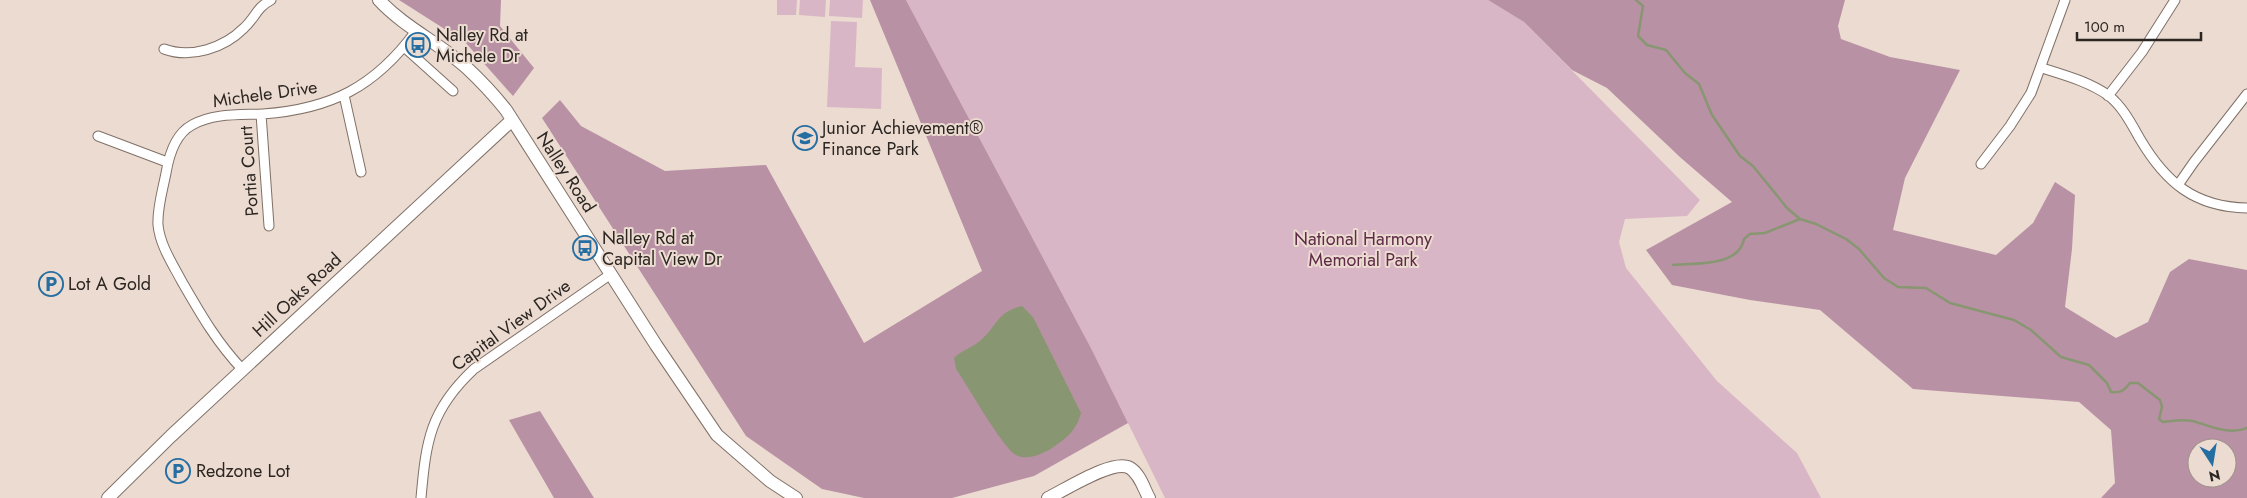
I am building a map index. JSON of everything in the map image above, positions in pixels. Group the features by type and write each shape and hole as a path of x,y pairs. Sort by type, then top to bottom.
{"street":[{"path":"164,50 186,54 218,45 232,38 244,28 260,6 271,0"},
{"name":"Nalley Road","path":"379,0 392,14 466,67 492,93 512,120 672,370 717,435 770,481 796,498"},
{"path":"1981,164 2020,113 2042,68 2065,0"},
{"path":"2108,96 2142,52 2175,0"},
{"name":"Michele Drive","path":"243,370 226,353 209,329 166,253 160,236 158,215 172,148 180,135 192,125 221,116 261,114 304,108 344,95 370,79 404,47 416,31"},
{"path":"404,47 453,91"},
{"path":"2042,68 2080,81 2108,96 2124,114 2155,163 2178,185 2207,203 2228,208 2247,208"},
{"path":"2178,185 2247,94"},
{"path":"344,95 361,172"},
{"name":"Portia Court","path":"261,114 269,226"},
{"name":"Hill Oaks Road","path":"108,498 164,443 512,120"},
{"path":"98,136 168,162"},
{"name":"Capital View Drive","path":"421,498 429,436 437,415 455,387 474,369 611,274"},
{"path":"1048,498 1115,466 1127,467 1138,476 1149,498"}],"green space":[{"path":"777,0 797,0 796,15 777,15"},
{"path":"800,0 826,0 825,17 799,15"},
{"path":"830,0 863,0 862,18 829,16"},
{"name":"National Harmony Memorial Park","path":"906,0 1488,0 1524,22 1700,200 1687,216 1625,219 1619,242 1626,268 1717,381 1797,453 1821,498 1165,498 1092,350"},
{"path":"831,21 857,22 855,67 882,68 881,109 827,107"}],"shaded area":[{"path":"399,0 501,0 500,26 534,68 513,96 465,42"},
{"path":"870,0 906,0 1092,350 1128,423 1034,476 952,498 864,498 822,489 746,436 542,118 560,100 581,126 665,171 766,165 864,343 982,271"},
{"path":"1488,0 1845,0 1838,26 1841,39 1890,57 1960,70 1905,178 1893,230 1996,255 2033,223 2055,182 2075,195 2072,249 2065,307 2116,338 2148,322 2170,272 2189,259 2247,270 2247,498 2101,498 2115,483 2111,430 2079,402 1913,389 1820,310 1750,300 1672,285 1646,250 1732,202 1681,158 1607,88 1572,70 1524,22"},
{"path":"1022,306 1033,317 1081,413 1074,429 1062,441 1044,452 1025,457 1016,455 1002,441 956,369 954,358 981,340 1003,315"},
{"path":"540,411 594,498 554,498 509,420"}],"waterway":[{"path":"1636,0 1643,6 1638,36 1647,45 1666,50 1685,73 1699,84 1712,115 1740,156 1753,166 1787,208 1800,219 1816,224 1846,239 1859,249 1884,278 1898,287 1926,288 1950,303 2014,320 2031,330 2061,357 2089,365 2107,383 2111,392 2122,391 2130,383 2138,383 2160,400 2162,407 2159,419 2163,422 2189,420 2233,431 2247,428"},
{"path":"1673,265 1715,262 1725,259 1734,255 1744,239 1750,234 1765,233 1800,219"}],"place":[{"name":"Nalley Rd at Michele Dr","path":"418,45"},
{"name":"Junior Achievement® Finance Park","path":"805,138"},
{"name":"Nalley Rd at Capital View Dr","path":"585,248"},
{"name":"Lot A Gold","path":"51,284"},
{"name":"Redzone Lot","path":"178,471"}]}
